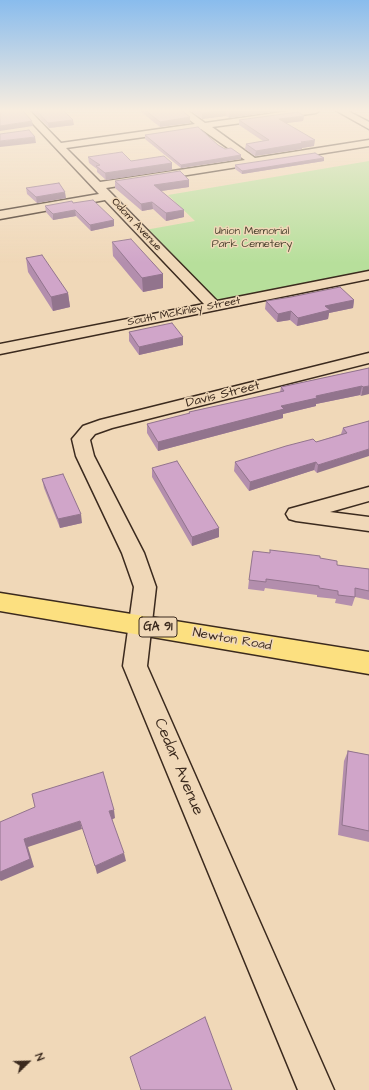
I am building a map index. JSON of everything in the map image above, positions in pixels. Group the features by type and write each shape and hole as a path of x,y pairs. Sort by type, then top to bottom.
{"main road":[{"name":"Newton Road","path":"0,602 369,663"}],"street":[{"name":"Odom Avenue","path":"74,161 214,306"},
{"path":"99,186 253,161"},
{"path":"0,215 109,196"},
{"name":"South McKinley Street","path":"0,349 369,275"},
{"name":"Davis Street","path":"81,438 89,430 106,424 369,358"},
{"name":"Cedar Avenue","path":"81,438 85,456 133,553 145,588 135,666 316,1090"},
{"path":"369,494 296,514 369,524"}],"green space":[{"name":"Union Memorial Park Cemetery","path":"369,161 369,273 215,304 145,230 195,221 168,195"}],"building":[{"path":"94,161 170,161 172,163 105,173 96,166 100,165"},
{"path":"176,161 206,161 181,165"},
{"path":"263,161 306,161 242,171 235,165"},
{"path":"180,171 189,180 154,185 184,210 166,213 152,202 141,204 115,181"},
{"path":"59,183 65,192 36,197 26,188"},
{"path":"93,200 114,220 90,225 75,210 53,214 45,206 72,201 73,203"},
{"path":"131,239 163,274 142,278 112,242"},
{"path":"42,255 68,293 51,297 26,258"},
{"path":"340,287 354,300 325,306 330,310 298,318 291,311 278,314 266,301 291,297"},
{"path":"172,323 183,337 139,347 129,332"},
{"path":"369,368 369,386 362,386 316,396 317,398 281,406 284,409 158,442 147,424 190,413 189,412 284,391 281,387"},
{"path":"369,421 369,449 318,465 316,462 250,482 235,462 313,439 316,442 347,433 343,428"},
{"path":"177,461 219,528 192,537 152,468"},
{"path":"63,474 81,514 58,519 42,479"},
{"path":"270,550 320,556 320,558 337,561 337,565 369,569 369,591 355,588 355,597 338,595 338,591 319,588 319,586 266,579 266,582 249,580 253,551 270,553"},
{"path":"348,751 369,755 369,831 342,825"},
{"path":"103,772 114,810 109,811 124,853 95,866 80,821 24,839 30,859 0,872 0,822 35,807 32,794"},
{"path":"205,1017 232,1090 141,1090 130,1057"}]}
